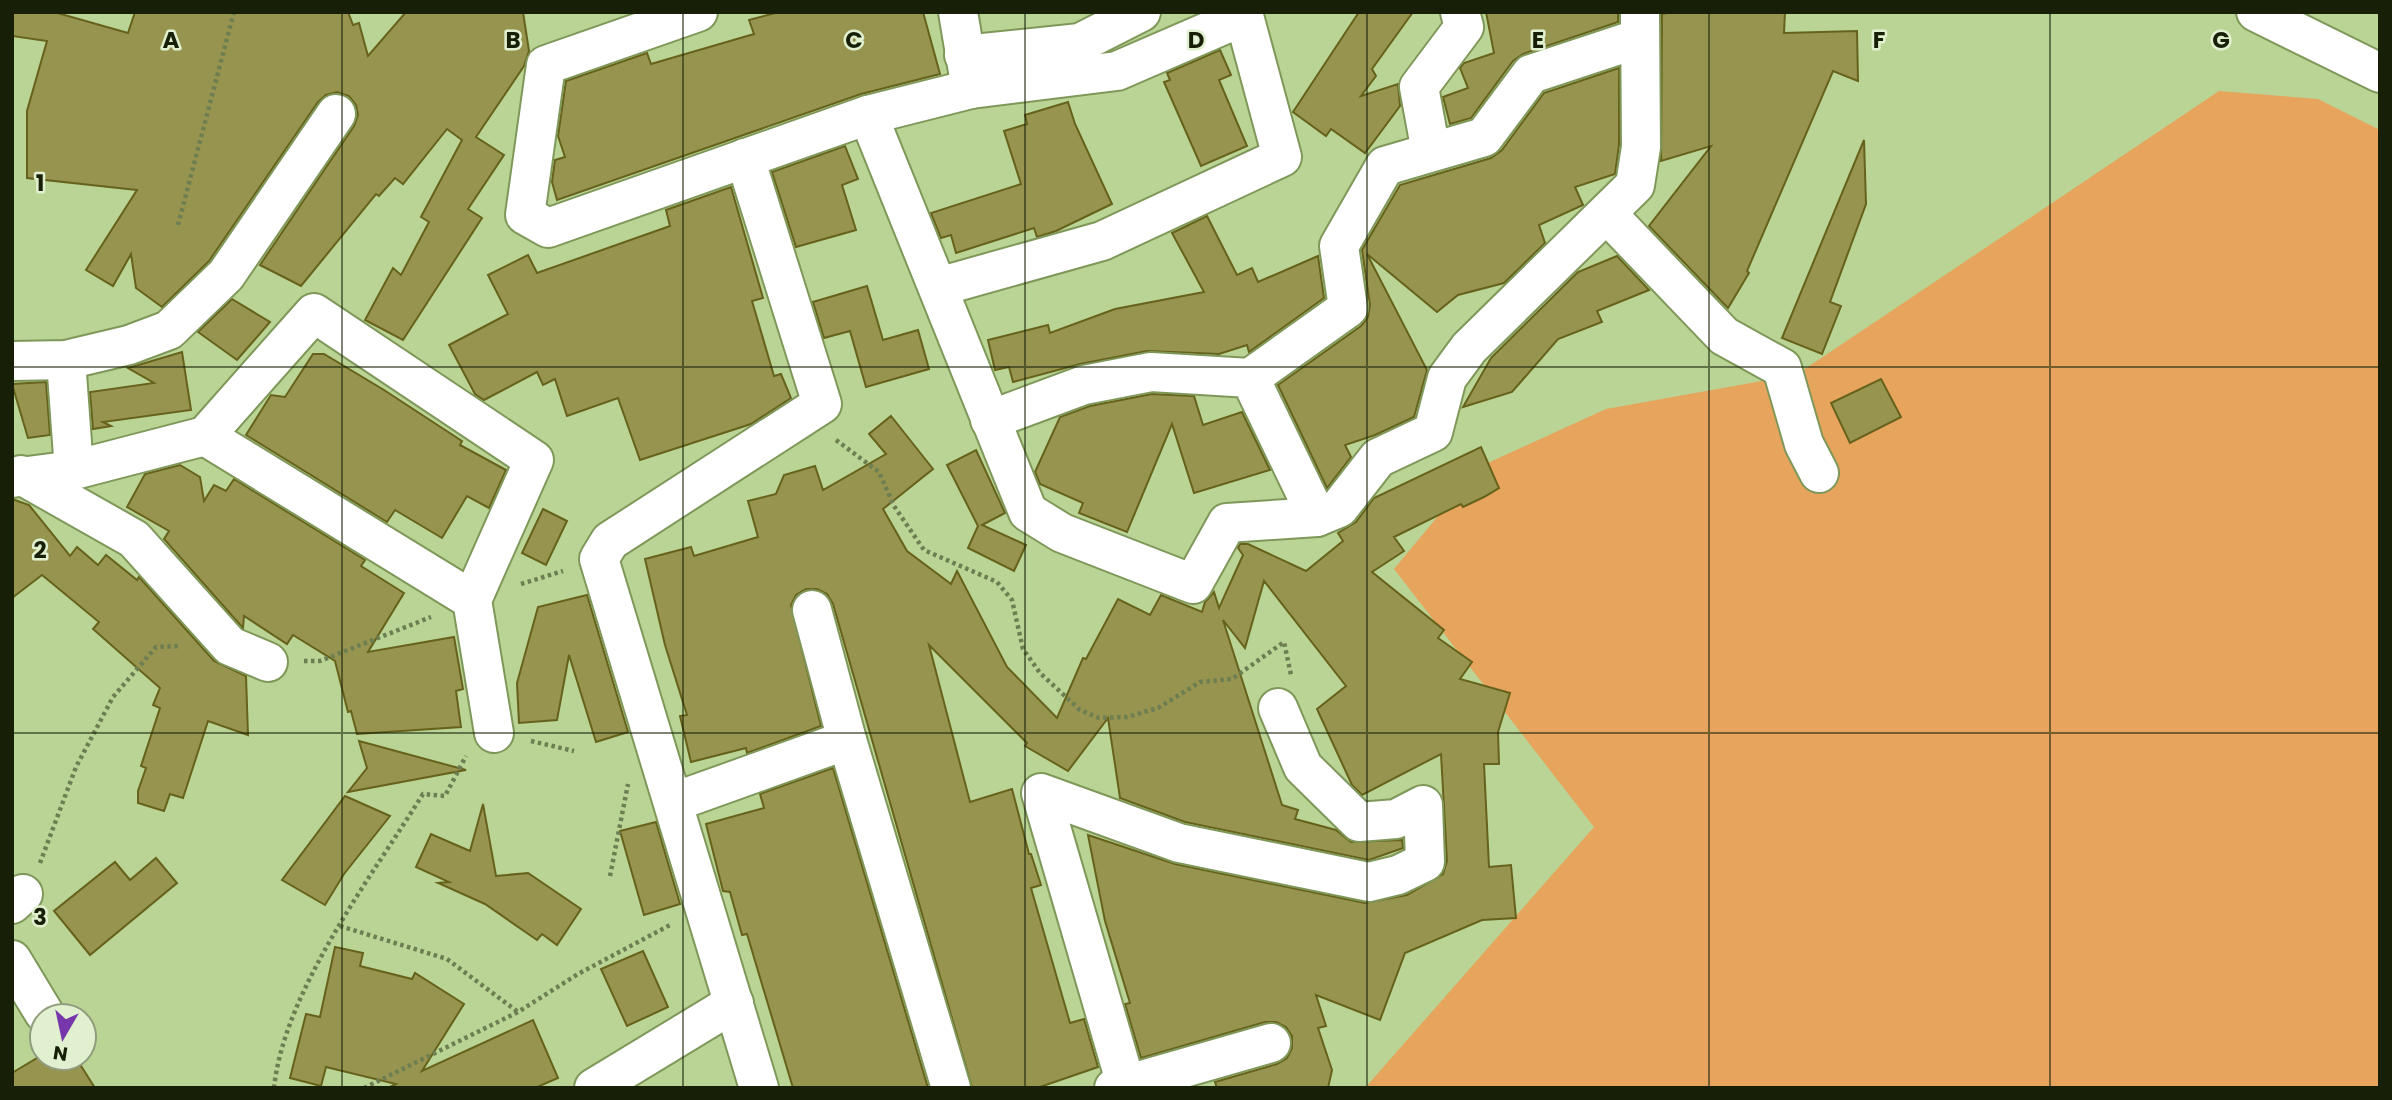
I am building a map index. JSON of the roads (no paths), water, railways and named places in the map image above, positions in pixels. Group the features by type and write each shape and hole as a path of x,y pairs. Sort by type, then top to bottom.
{"street":[{"path":"698,12 547,65 525,215 548,229 868,114 968,72 1080,43 1141,12"},
{"path":"958,12 968,72"},
{"path":"1431,152 1419,87 1464,27 1460,12"},
{"path":"2256,12 2380,73"},
{"path":"938,287 1102,241 1282,157 1244,16 1117,71 968,72"},
{"path":"868,114 990,420 1028,512 1062,533 1193,584 1227,523 1317,517 1339,508 1378,458 1433,432 1447,378 1469,348 1635,185 1641,147 1640,25 1531,74 1484,137 1385,166 1339,246 1348,308 1251,379 1151,372 1084,385 990,420"},
{"path":"12,361 66,360 129,345 169,330 226,275 336,114"},
{"path":"745,158 822,404 610,541 599,559 647,723 674,802 702,908 759,1088"},
{"path":"1607,214 1724,336 1782,368 1804,444 1819,473"},
{"path":"17,477 74,470 205,436 314,313 534,460 472,600 494,733"},
{"path":"66,360 74,470"},
{"path":"1251,379 1317,517"},
{"path":"205,436 472,600"},
{"path":"17,477 134,539 230,646 268,662"},
{"path":"812,610 847,740 951,1088"},
{"path":"1271,1043 1122,1087 1041,793 1179,842 1369,882 1398,875 1425,862 1423,804 1396,819 1359,822 1303,767 1278,708"},
{"path":"674,802 847,740"},
{"path":"12,960 37,1002"},
{"path":"594,1088 734,1003"}]}
